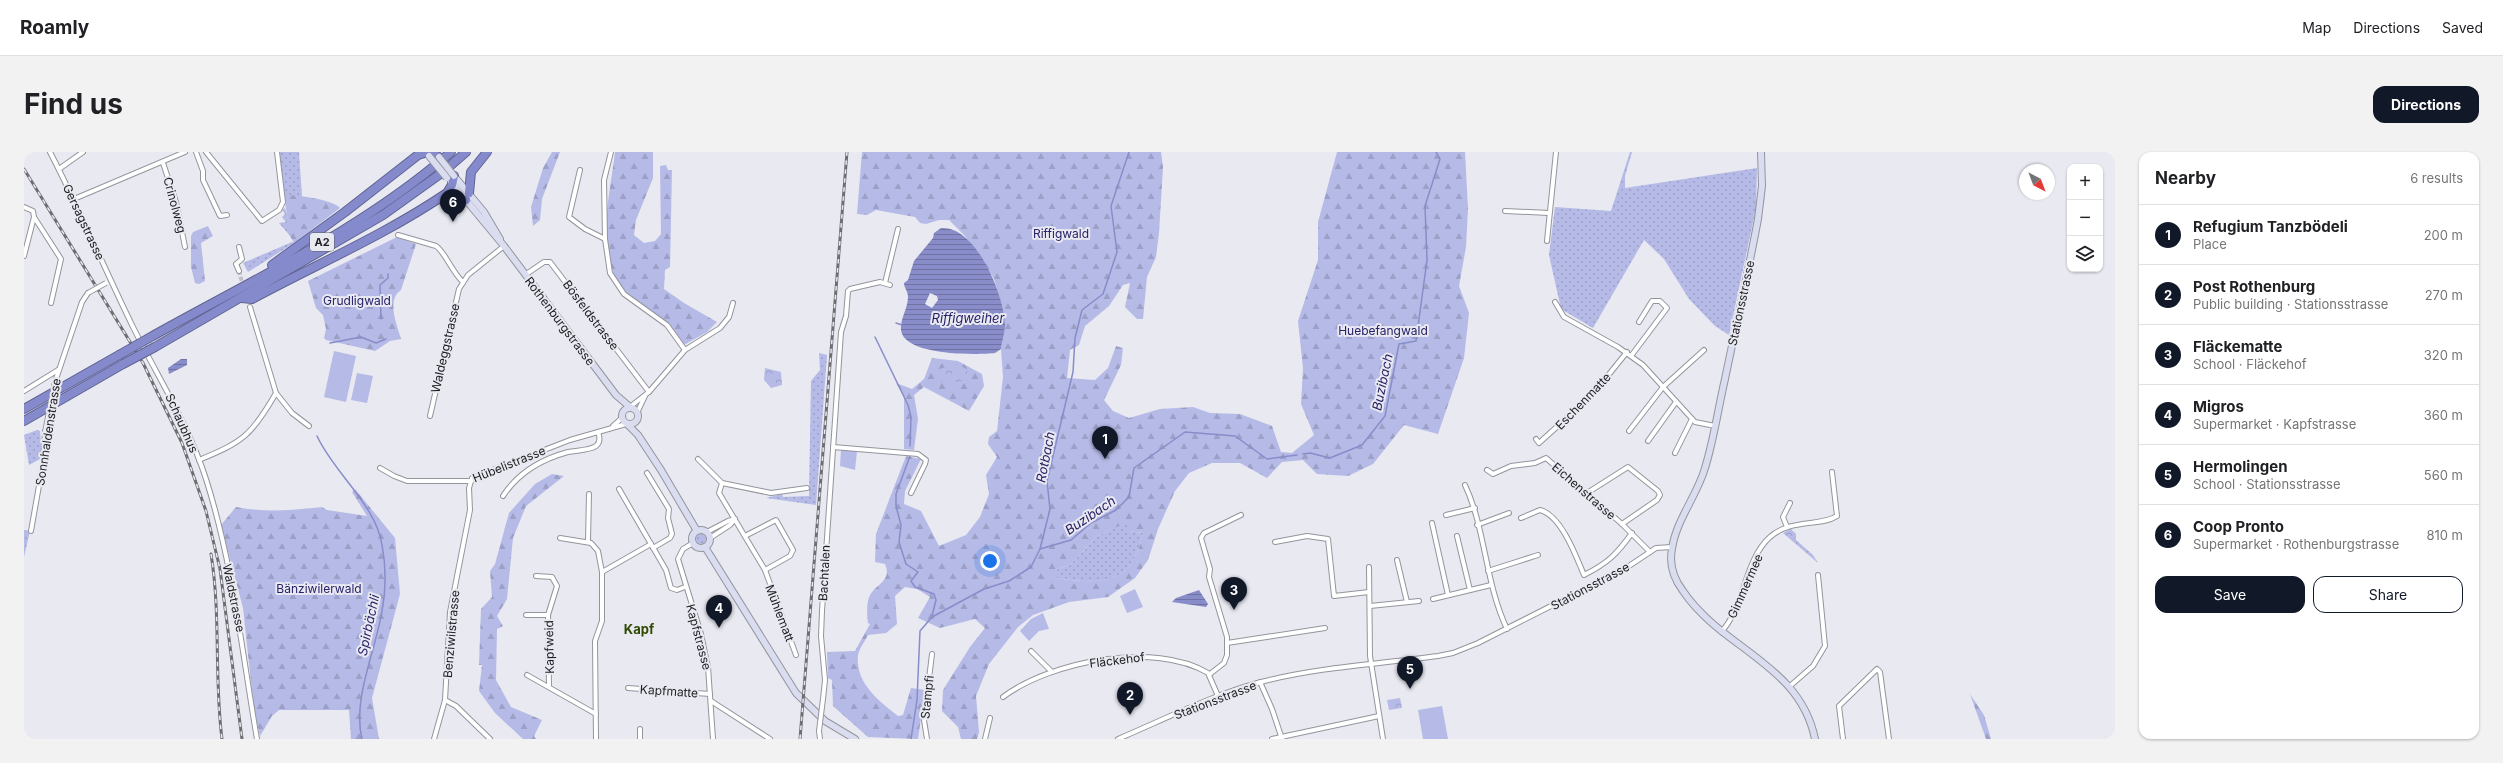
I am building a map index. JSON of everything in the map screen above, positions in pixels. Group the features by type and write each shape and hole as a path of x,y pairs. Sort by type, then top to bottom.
{"highway":[{"path":"411,161 414,152"},
{"name":"A2","path":"24,409 345,228 402,191 451,152"},
{"name":"A2","path":"24,421 242,298 383,215 443,172 466,152"},
{"path":"242,298 252,299 344,254 436,202 449,192 452,179 471,172 488,152"},
{"path":"184,318 196,308 289,253 411,161 431,154"},
{"path":"436,202 451,197 468,197 471,172"}],"main road":[{"name":"Stationsstrasse","path":"1672,547 1678,527 1698,489 1715,426 1759,214 1761,152"},
{"name":"Rothenburgstrasse","path":"431,154 452,179"},
{"name":"Rothenburgstrasse","path":"431,154 468,197 488,217 504,246 616,395 627,424"},
{"name":"Rothenburgstrasse","path":"616,395 637,413"},
{"path":"624,414 630,406"},
{"path":"637,413 635,422 638,435"},
{"path":"627,424 635,422"},
{"path":"627,424 638,435 680,500 697,531 708,535 705,547 796,692 825,721 855,739"},
{"path":"697,531 692,538 693,543 697,547 705,547"},
{"path":"1672,547 1672,568 1678,583 1693,604 1721,632 1773,670 1790,686 1806,710 1815,739"}],"street":[{"name":"Gersagstrasse","path":"50,152 74,199 116,292"},
{"path":"59,169 83,152"},
{"path":"74,199 163,163 185,152"},
{"path":"196,152 203,172 203,180 220,216 227,215"},
{"path":"206,152 262,221 279,210 283,202 277,152"},
{"path":"611,152 604,180 605,239 608,266 617,286 624,294 667,325 685,350"},
{"path":"1547,241 1556,152"},
{"name":"Crinolweg","path":"163,163 176,202 185,247"},
{"path":"580,170 569,217 572,221 605,239"},
{"path":"24,207 34,211 34,217 24,256"},
{"path":"1506,211 1549,213"},
{"path":"34,217 61,259 51,303"},
{"path":"885,283 898,229"},
{"path":"398,235 436,246 440,249 451,269 463,282"},
{"name":"Waldeggstrasse","path":"430,416 458,293 463,282 504,246"},
{"path":"239,247 242,259 236,264 239,272"},
{"name":"Bösfeldstrasse","path":"525,275 544,262 552,264 649,392"},
{"name":"Sonnhaldenstrasse","path":"30,531 43,463 45,432 58,370 82,302 88,293 111,280"},
{"name":"Bachtalen","path":"820,739 825,680 821,636 822,611 841,332 846,316 848,292 855,286 885,283 890,285"},
{"name":"Schaubhus","path":"116,292 178,410 199,460 240,441 250,432 276,393"},
{"path":"1632,356 1667,308 1660,300 1652,301 1639,322"},
{"path":"1554,302 1564,317 1632,356 1692,419 1697,422 1715,426"},
{"path":"637,413 649,392 685,350 720,328 729,317 732,303"},
{"path":"250,307 276,393 292,413 309,426"},
{"path":"1629,431 1663,387 1704,350"},
{"name":"Eschenmatte","path":"1536,439 1540,443 1580,408 1626,352"},
{"path":"24,391 58,370"},
{"path":"630,406 646,396"},
{"path":"1648,441 1676,402"},
{"name":"Hübelistrasse","path":"613,426 624,414"},
{"path":"1675,453 1692,419"},
{"name":"Hübelistrasse","path":"380,468 407,481 471,481 476,475 566,441 613,426 627,424"},
{"path":"503,496 515,480 532,468 562,454 591,448 597,445 600,439 598,432"},
{"path":"833,447 918,454 926,460 911,493"},
{"name":"Eichenstrasse","path":"1487,470 1493,474 1511,466 1535,463 1546,458 1632,533 1650,552"},
{"path":"698,459 722,483 771,493 807,488"},
{"name":"Waldstrasse","path":"199,460 218,520 239,614 257,739"},
{"path":"1587,493 1628,467 1658,491 1660,495 1657,500 1622,524"},
{"path":"602,572 670,538 672,534 668,518 669,509 647,472"},
{"name":"Gimmermee","path":"1721,632 1730,621 1747,576 1765,543 1771,536 1787,527 1837,516 1832,472"},
{"name":"Benziwilstrasse","path":"434,739 446,700 450,612 470,510 471,481"},
{"name":"Mühlematt","path":"722,483 719,493 765,570 796,654"},
{"path":"1466,485 1475,508 1497,609 1507,628"},
{"path":"619,489 666,570 671,588 677,590 685,588"},
{"path":"588,541 589,494"},
{"path":"1787,527 1783,517 1790,502"},
{"path":"1446,515 1475,508"},
{"path":"1521,518 1540,510 1552,516 1562,530 1584,575 1606,563 1618,553 1632,533"},
{"path":"1478,525 1509,513"},
{"path":"1218,696 1210,674 1224,663 1227,643 1201,538 1204,533 1241,514"},
{"path":"708,535 735,519"},
{"name":"Mühlematt","path":"745,536 776,520 793,550 790,556 765,570"},
{"path":"1432,523 1448,596"},
{"path":"1274,542 1308,536 1328,539 1334,596 1369,592"},
{"path":"1457,536 1470,590"},
{"path":"560,538 588,541 598,551 602,572 602,619 595,641 596,739"},
{"name":"Kapfstrasse","path":"693,543 683,549 678,559 685,588 705,650 711,701 713,739"},
{"name":"Stationsstrasse","path":"1118,739 1218,696 1260,682 1291,676 1453,653 1507,628 1619,572 1659,547 1672,547"},
{"path":"1488,571 1538,555"},
{"path":"1397,560 1407,602"},
{"path":"1369,567 1371,665 1383,739"},
{"path":"1790,686 1816,662 1825,646 1818,575"},
{"name":"Kapfweid","path":"536,576 548,576 556,582 556,590 548,616 549,687"},
{"path":"1433,598 1448,596 1491,585"},
{"path":"1370,606 1418,601"},
{"path":"526,615 548,616"},
{"path":"1227,643 1325,628"},
{"path":"1032,651 1052,672"},
{"name":"Stampfi","path":"927,739 924,720 932,654"},
{"name":"Fläckehof","path":"1003,697 1029,680 1052,672 1091,663 1152,656 1171,659 1210,674"},
{"path":"1843,739 1839,706 1877,670 1880,672 1890,739"},
{"name":"Kapfweid","path":"527,675 596,714"},
{"path":"1260,682 1281,737"},
{"name":"Kapfmatte","path":"628,688 710,694"},
{"path":"446,700 456,706 490,739"},
{"path":"711,701 770,739"},
{"path":"1272,739 1379,716"},
{"path":"985,739 990,718"},
{"path":"640,729 640,739"}],"green space":[{"path":"279,152 299,152 302,197 284,195"},
{"path":"552,152 560,152 542,199 540,220 533,226 531,207 543,168"},
{"path":"615,152 653,152 653,178 636,220 634,235 644,243 655,241 661,234 660,166 666,165 668,170 672,170 670,267 665,270 664,289 684,303 717,322 707,332 684,345 667,324 631,296 619,282 611,266 607,248 606,228 607,209"},
{"name":"Riffigwald","path":"862,152 1161,152 1163,167 1159,233 1156,257 1147,277 1143,319 1137,319 1125,307 1130,283 1123,285 1109,306 1085,326 1079,345 1070,350 1067,378 1095,380 1108,368 1116,346 1123,348 1121,365 1104,400 1113,411 1129,418 1160,409 1193,407 1210,413 1240,414 1272,426 1281,452 1292,453 1314,435 1301,404 1303,368 1298,321 1318,260 1318,222 1337,152 1465,152 1468,209 1466,247 1459,286 1469,313 1464,358 1438,434 1404,425 1373,464 1348,476 1317,474 1303,460 1282,462 1267,478 1240,463 1212,463 1189,473 1175,491 1158,529 1148,560 1135,578 1108,597 1069,602 1033,615 1018,627 989,664 976,696 979,732 977,739 961,739 958,727 942,711 943,690 970,647 985,628 975,619 940,628 918,618 930,597 917,589 905,587 895,596 897,624 886,633 868,635 858,655 858,665 864,683 883,704 898,716 903,715 911,688 925,690 918,739 868,737 833,706 832,680 828,678 827,652 855,651 870,624 868,623 867,605 870,595 883,581 887,574 885,564 875,562 876,534 906,456 921,459 905,491 904,504 921,511 939,546 966,535 980,517 989,494 986,475 997,457 988,444 989,437 997,431 1003,377 1001,349 1005,325 1002,306 994,279 984,262 965,236 949,220 939,220 926,224 920,223 915,217 876,210 867,215 857,214","holes":["1128,522 1129,531 1143,533 1138,551 1131,564 1122,573 1112,578 1100,581 1055,578 1055,570 1070,565 1097,536"]},
{"path":"1630,152 1632,152 1625,176 1625,188 1757,168 1756,208 1729,335 1715,326 1689,299 1664,259 1644,240 1593,328 1561,309 1549,255 1555,207 1611,211"},
{"path":"284,195 322,200 340,208 294,243 290,236"},
{"path":"285,208 291,231 291,237 279,223 286,222 282,217 285,214 282,210"},
{"path":"208,226 213,236 201,243 205,281 199,284 195,283 191,267 191,236 193,232"},
{"name":"Grudligwald","path":"397,237 416,244 401,290 394,300 393,306 395,320 401,339 390,341 375,351 326,340 324,338 326,329 323,315 316,308 308,281"},
{"path":"292,242 294,243 248,272 243,263"},
{"path":"334,351 356,356 346,402 324,397"},
{"path":"819,353 827,355 816,505 766,498 782,494 783,497 809,496 811,381 820,370"},
{"path":"932,358 958,361 982,374 984,386 969,411 924,387 914,395 918,419 914,450 904,449 904,396 896,383 912,389 924,379"},
{"path":"958,364 968,370 964,381 942,384 939,369"},
{"path":"765,368 781,372 782,385 771,388 764,380"},
{"path":"357,373 373,376 367,403 351,400"},
{"path":"37,430 40,431 42,458 29,465 24,435"},
{"path":"841,450 857,451 855,470 840,466"},
{"path":"552,474 564,476 526,506 513,538 507,599 497,616 503,626 497,629 496,680 511,707 542,720 534,736 536,739 523,739 495,713 479,691 482,665 479,665 481,609 492,597 490,571 495,564 509,513 535,484"},
{"name":"Bänziwilerwald","path":"355,489 395,538 400,594 372,698 379,739 351,739 349,710 279,710 272,716 260,736 254,710 243,608 221,525 236,507 258,510 290,510 322,507 327,510 367,516 352,492"},
{"path":"1129,521 1129,531 1143,533 1138,551 1131,564 1122,573 1112,578 1100,581 1055,578 1055,570 1070,565 1097,536"},
{"path":"1791,529 1796,534 1796,540 1813,555 1818,563 1783,533"},
{"path":"24,530 30,531 24,557"},
{"path":"699,534 703,534 705,535 705,543 699,544 696,541 696,537"},
{"path":"1135,589 1143,607 1127,613 1120,596"},
{"path":"1043,613 1049,629 1039,631 1029,641 1020,631 1031,619"},
{"path":"1970,694 1984,715 1991,739 1986,739"},
{"path":"1400,698 1402,708 1389,710 1387,700"},
{"path":"1442,706 1448,739 1423,739 1418,710"}],"water":[{"name":"Riffigweiher","path":"941,228 954,230 966,238 976,249 986,264 1000,296 1005,324 1001,349 995,353 973,354 942,352 914,345 905,339 901,330 908,297 904,283 908,280 914,261 933,238 934,233","holes":["930,293 937,296 938,300 932,308 925,304"]},
{"path":"181,359 187,359 187,365 169,374 168,368"},
{"path":"1199,590 1208,604 1206,607 1172,602 1176,598"}],"waterway":[{"name":"Rotbach","path":"911,739 917,700 920,631 932,617 984,589 1009,581 1031,567 1040,549 1050,509 1047,481 1073,372 1075,338 1082,310 1103,294 1117,252 1111,206 1129,152"},
{"name":"Buzibach","path":"1303,454 1310,453 1330,458 1362,445 1385,416 1399,344 1416,341 1427,260 1425,206 1440,159 1436,152"},
{"name":"Spirbächli","path":"381,319 380,285 388,278 388,274"},
{"path":"896,323 902,325"},
{"name":"Spirbächli","path":"330,343 361,337 376,343 386,339"},
{"path":"875,337 908,405 911,417 910,446"},
{"name":"Buzibach","path":"1040,549 1071,540 1091,523 1116,510 1129,497 1134,468 1185,432 1235,436 1267,459 1297,455"},
{"name":"Spirbächli","path":"317,436 324,450 372,516 382,545 385,578 384,595 379,626 362,691 360,708 362,739"},
{"path":"910,456 896,494 896,506 901,525 899,542 906,564 918,572 911,581 915,587 934,594 936,600 932,616"}],"tunnel":[{"path":"239,271 243,286"}],"railway":[{"path":"800,739 847,152"},
{"path":"24,169 143,363 182,443 206,511 220,569 242,739"},
{"path":"211,554 216,600 218,693 222,739"}],"place":[{"name":"Coop Pronto","path":"453,222"},
{"name":"Refugium Tanzbödeli","path":"1105,459"},
{"name":"Fläckematte","path":"1234,610"},
{"name":"Migros","path":"719,628"},
{"name":"Hermolingen","path":"1410,689"},
{"name":"Post Rothenburg","path":"1130,715"}],"district":[{"name":"Kapf","path":"639,629"}],"park label":[{"name":"Huebefangwald","path":"1383,330"}]}
